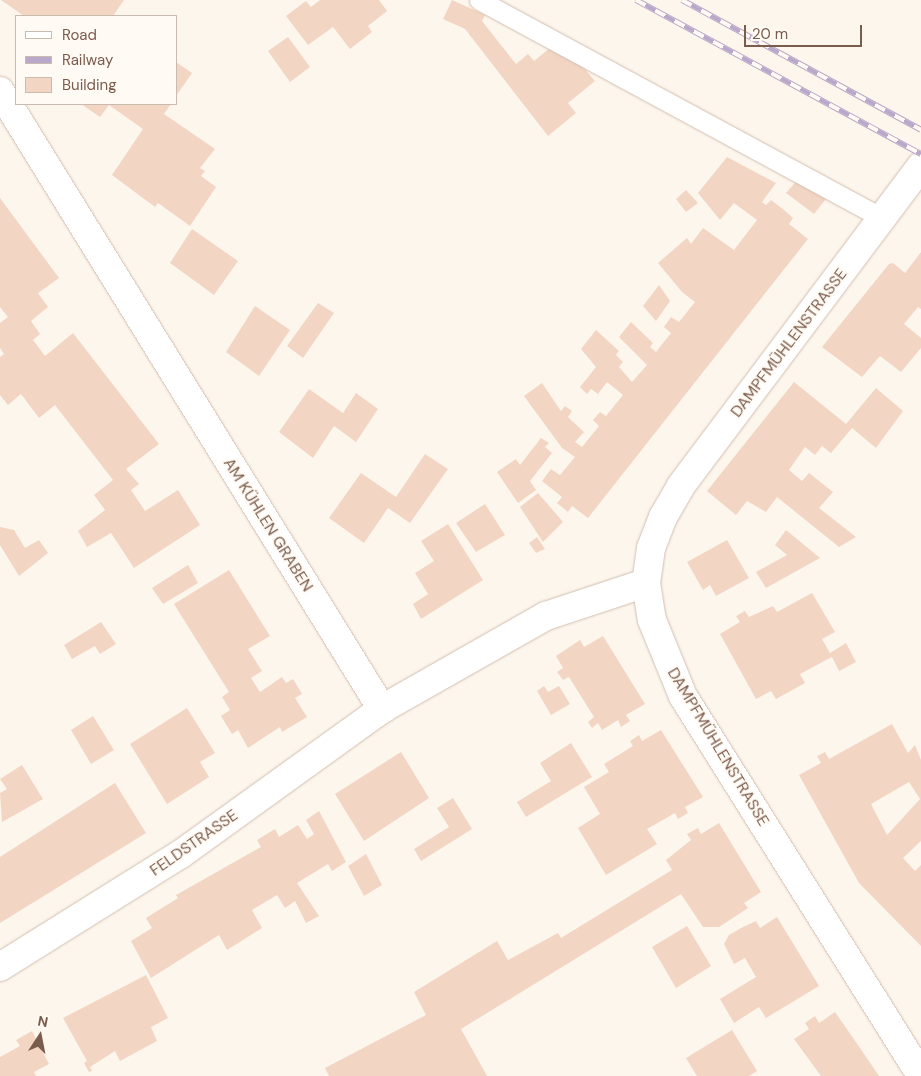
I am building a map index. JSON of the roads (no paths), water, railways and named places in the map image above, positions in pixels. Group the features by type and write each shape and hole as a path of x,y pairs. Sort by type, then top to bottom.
{"street":[{"name":"AM KÜHLEN GRABEN","path":"0,91 382,709"},
{"name":"DAMPFMÜHLENSTRASSE","path":"921,166 681,486 663,517 651,548 646,584 652,620 683,696 921,1076"},
{"path":"382,709 546,616 646,584"},
{"name":"FELDSTRASSE","path":"0,967 181,854 382,709"}],"lane":[{"path":"479,0 883,218"}],"railway":[{"path":"636,0 921,154"},
{"path":"682,0 921,130"}]}
